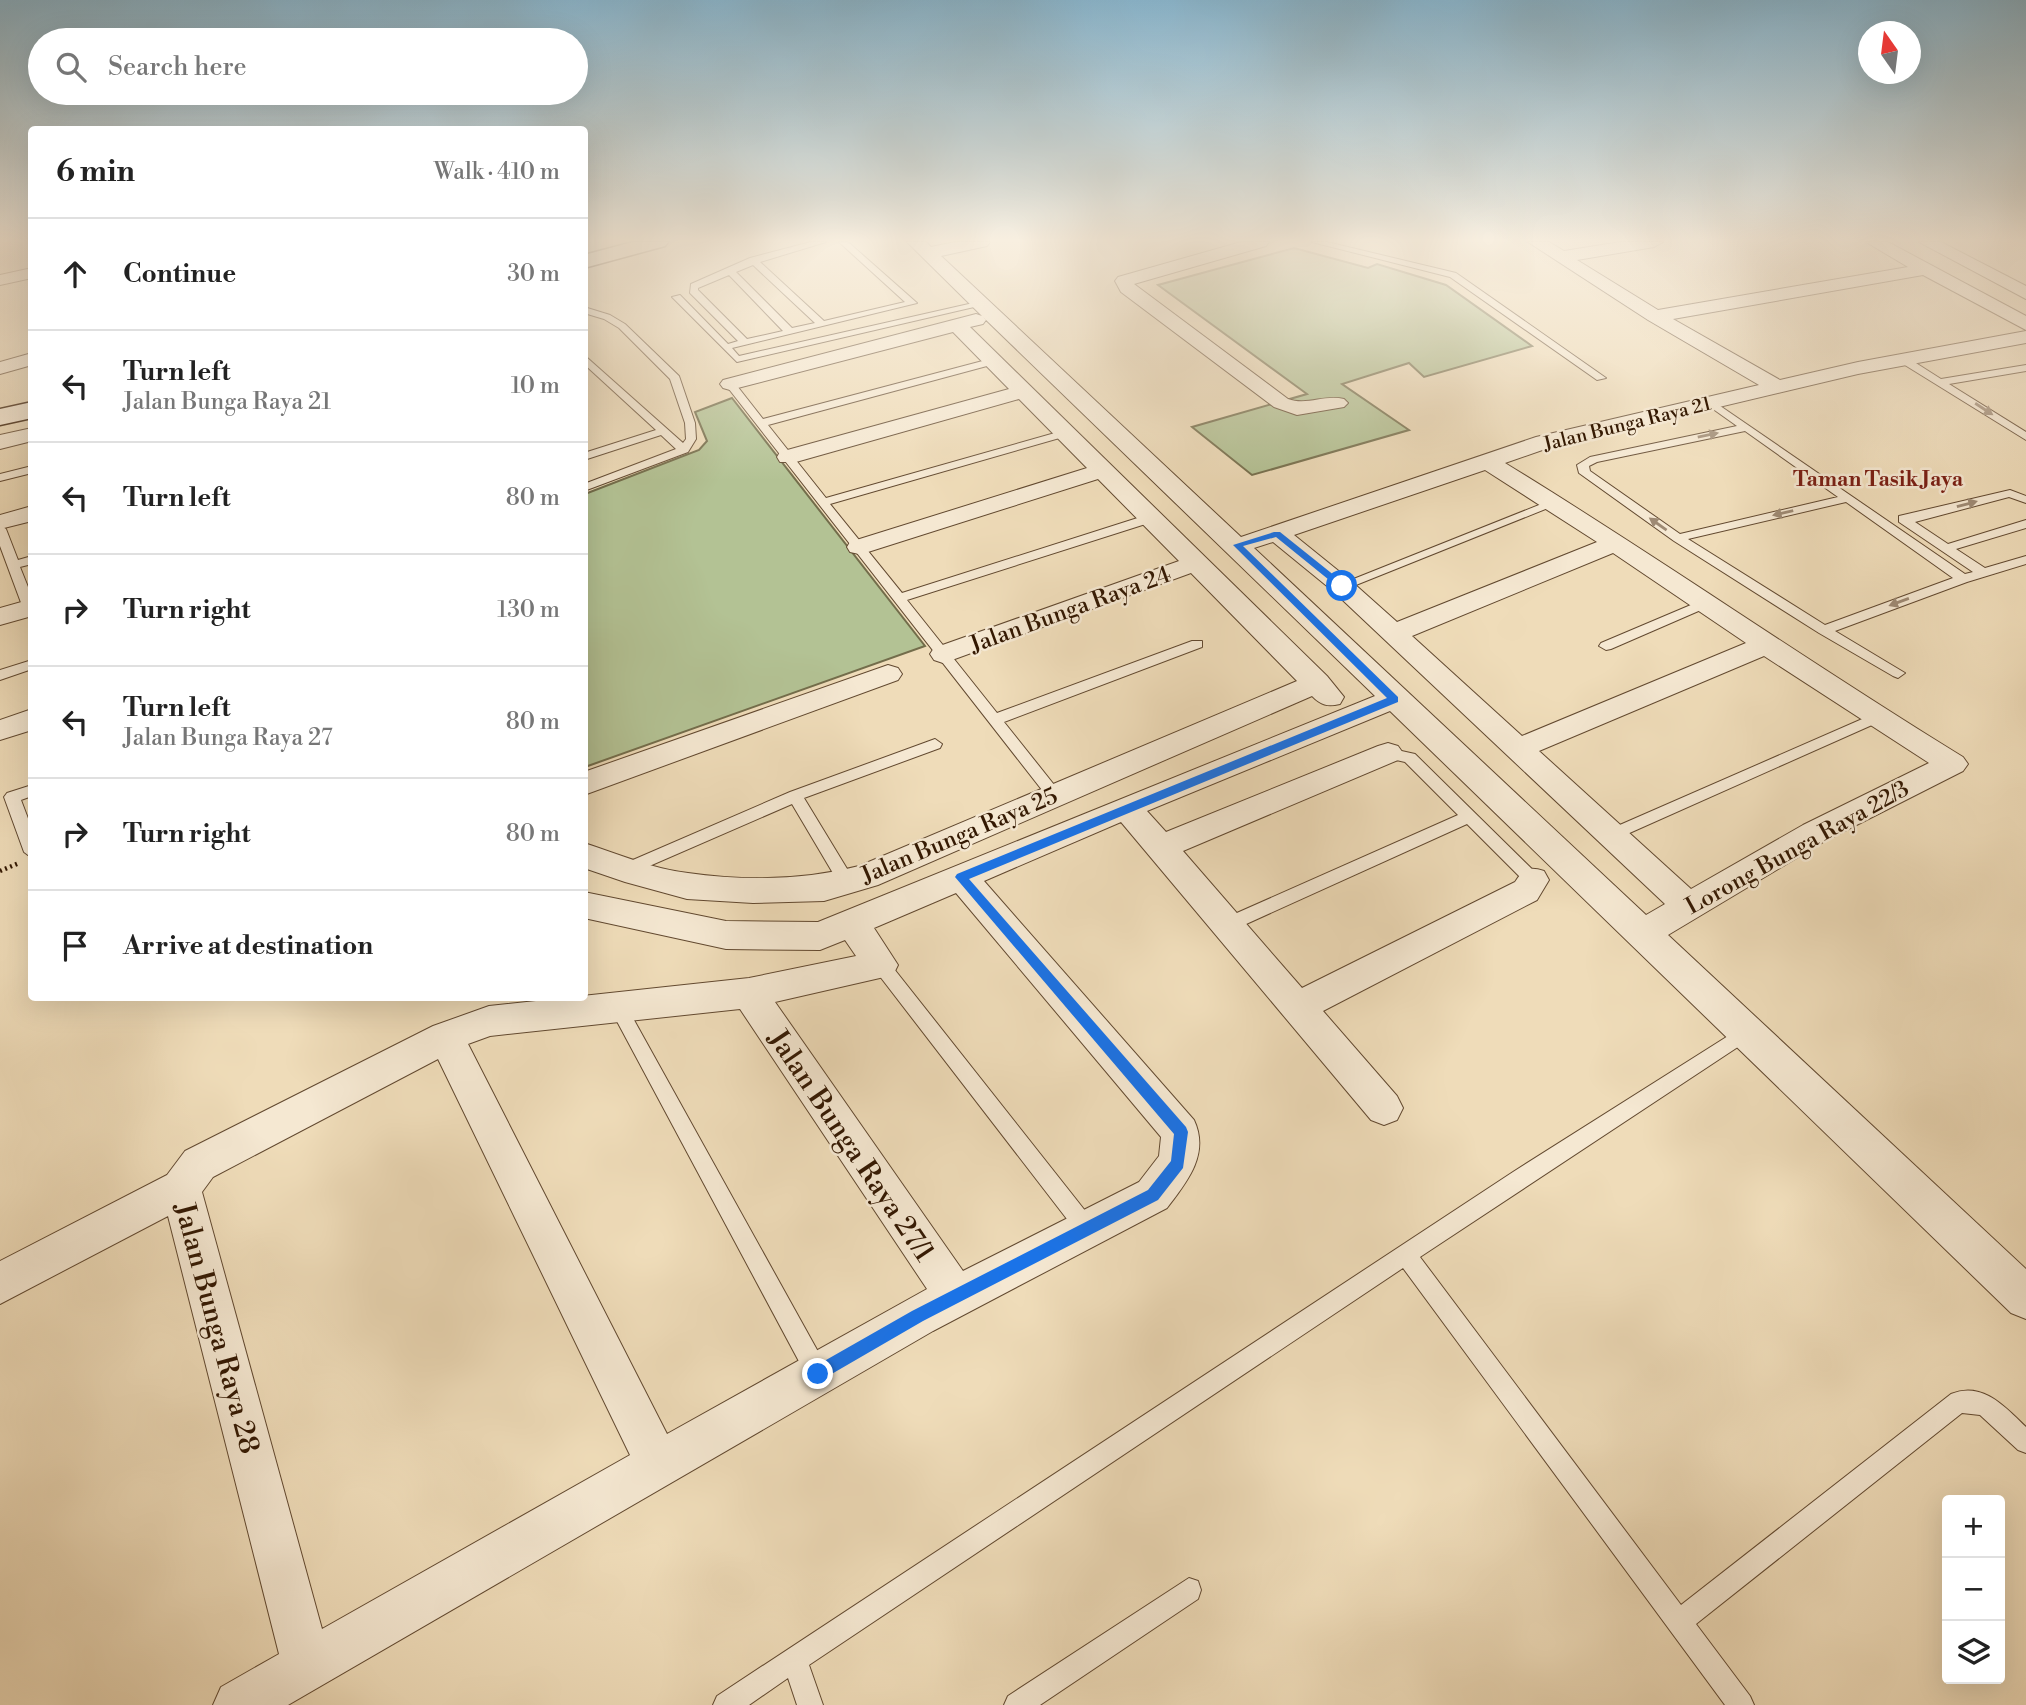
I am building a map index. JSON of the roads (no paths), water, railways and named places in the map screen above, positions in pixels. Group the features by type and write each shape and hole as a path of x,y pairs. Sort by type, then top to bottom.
{"street":[{"path":"730,384 964,322"},
{"path":"1000,322 2026,1298"},
{"path":"1172,322 1281,403 1297,409 1337,403"},
{"path":"1665,322 1775,386"},
{"path":"957,325 1350,716"},
{"name":"Jalan Bunga Raya 21","path":"1237,545 1277,534 1544,442 1775,386 2026,337"},
{"path":"0,368 28,360"},
{"path":"788,457 1024,391"},
{"path":"0,417 28,411"},
{"path":"0,442 28,435"},
{"path":"1487,462 1554,502 1876,718"},
{"path":"859,547 1103,470"},
{"path":"0,522 28,514"},
{"path":"1277,534 1342,586 1394,633 1688,906"},
{"path":"1394,633 1616,543"},
{"name":"Jalan Bunga Raya 24","path":"943,654 1196,563"},
{"path":"0,617 28,609"},
{"path":"1517,749 1768,644"},
{"path":"588,783 888,674"},
{"name":"Jalan Bunga Raya 25","path":"588,856 625,870 688,886 753,890 824,888 867,876 1317,683"},
{"path":"588,906 726,935 820,936 1394,699"},
{"name":"Lorong Bunga Raya 22/3","path":"1643,933 1814,833 1953,764 1876,718"},
{"path":"0,730 28,720"},
{"path":"1162,847 1388,753"},
{"path":"1127,807 1384,1108"},
{"path":"239,1705 956,1296 1153,1195 1178,1163 1181,1132 961,877"},
{"path":"1297,1007 1527,891 1533,880"},
{"path":"181,1188 200,1164 446,1037 489,1021 749,993 881,965 852,923"},
{"name":"Jalan Bunga Raya 27/1","path":"749,993 956,1296"},
{"path":"446,1037 658,1464"},
{"name":"Jalan Bunga Raya 28","path":"0,1283 181,1188 307,1665"}],"lane":[{"path":"588,486 684,450 691,439 690,422 675,378 615,322"},
{"path":"701,322 737,359 929,322"},
{"path":"724,322 745,343"},
{"path":"780,322 790,332"},
{"path":"726,347 832,322"},
{"path":"1520,322 1601,378"},
{"path":"1904,360 2026,437"},
{"path":"762,424 993,361"},
{"path":"588,362 684,450"},
{"path":"1941,382 2026,369"},
{"path":"730,384 1054,795"},
{"path":"1710,402 1963,579"},
{"path":"1744,428 1594,459 1583,465 1585,473 1678,538 1898,673"},
{"path":"588,456 662,430"},
{"path":"823,502 1066,433"},
{"path":"0,478 28,470"},
{"path":"1884,523 1908,520 2010,493 2026,500"},
{"path":"1678,538 1849,498"},
{"path":"1342,586 1554,502"},
{"path":"898,598 1151,518"},
{"path":"1908,520 1983,573"},
{"path":"1948,548 2026,524"},
{"path":"0,529 28,603"},
{"path":"1824,630 1963,579 2026,560"},
{"path":"13,565 28,561"},
{"path":"1606,646 1705,603"},
{"path":"994,720 1197,644"},
{"path":"0,675 28,665"},
{"path":"1611,835 1876,718"},
{"path":"625,870 795,796 934,744"},
{"path":"1388,753 1410,758 1533,880"},
{"path":"28,791 12,797 28,841"},
{"path":"795,796 846,881"},
{"path":"1227,925 1470,816"},
{"path":"881,965 1087,1229"},
{"path":"618,1007 818,1374"},
{"path":"726,1705 1747,1032"},
{"path":"1406,1255 1741,1705"},
{"path":"1679,1622 1959,1402 1985,1404 2026,1442"},
{"path":"1017,1705 1189,1590"},
{"path":"795,1660 810,1705"}],"district":[{"name":"Taman Tasik Jaya","path":"1878,479"}]}
